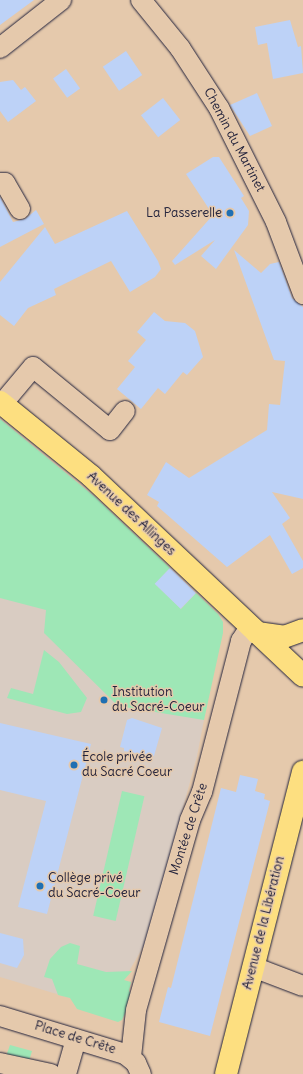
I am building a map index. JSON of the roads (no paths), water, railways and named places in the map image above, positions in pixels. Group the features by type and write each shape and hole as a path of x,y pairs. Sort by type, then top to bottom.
{"main road":[{"name":"Avenue des Allinges","path":"1,403 96,480 303,676"},
{"path":"254,630 284,636 303,630"},
{"name":"Avenue de la Libération","path":"226,1074 303,772"}],"street":[{"path":"0,48 61,0"},
{"name":"Chemin du Martinet","path":"141,0 180,48 219,108 276,222 303,294"},
{"path":"0,183 5,183 20,209"},
{"path":"1,403 33,367 110,430 125,411"},
{"name":"Montée de Crête","path":"131,1058 138,1002 190,820 202,792 241,641 254,630"},
{"path":"253,967 303,986"},
{"name":"Place de Crête","path":"0,1016 76,1039 131,1058 141,1074"},
{"path":"66,1074 76,1039"},
{"path":"0,1063 18,1071 51,1074"}],"place":[{"name":"La Passerelle","path":"230,213"},
{"name":"Institution du Sacré-Coeur","path":"104,700"},
{"name":"École privée du Sacré Coeur","path":"74,765"},
{"name":"Collège privé du Sacré-Coeur","path":"40,886"}]}
